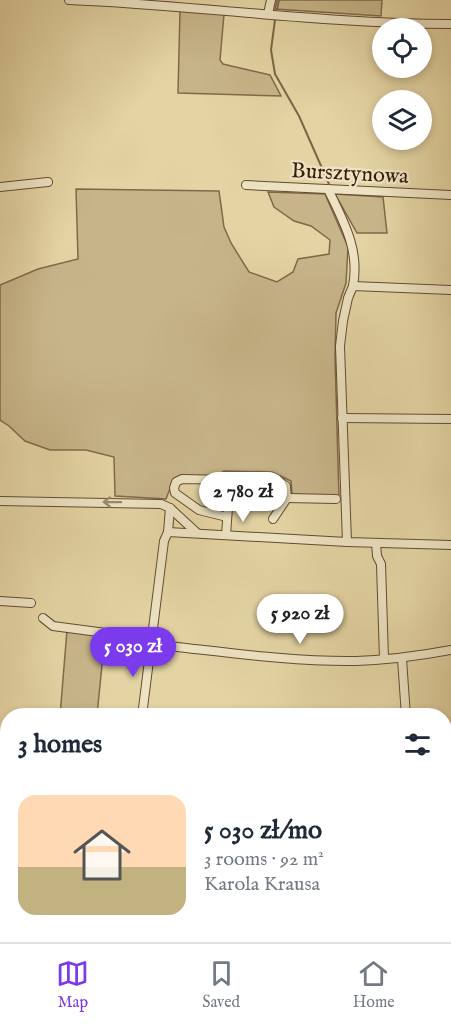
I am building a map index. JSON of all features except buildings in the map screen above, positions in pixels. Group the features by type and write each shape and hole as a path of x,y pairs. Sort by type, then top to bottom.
{"street":[{"path":"69,0 395,23 451,24"},
{"path":"268,14 271,0"},
{"path":"0,187 48,182"},
{"name":"Bursztynowa","path":"246,185 451,195"},
{"path":"328,189 353,246 355,276 345,313 340,346 347,542"},
{"path":"353,286 451,290"},
{"path":"342,418 451,419"},
{"path":"227,517 198,510 175,494 176,482 182,479 278,481 286,486 287,498 273,519"},
{"path":"226,535 230,480"},
{"path":"287,498 336,499"},
{"path":"228,500 267,500"},
{"path":"0,501 161,504 170,508 198,534"},
{"path":"143,708 170,508"},
{"path":"168,532 451,546"},
{"path":"376,543 377,556 381,564 384,660"},
{"path":"0,601 31,603"},
{"path":"44,618 53,626 151,641 314,659 384,660 451,650"},
{"path":"402,658 405,708"}],"shaded area":[{"path":"277,0 382,0 381,16 275,9"},
{"path":"180,10 224,14 220,60 223,64 270,75 281,96 178,93"},
{"path":"76,189 219,191 224,227 249,272 277,282 293,272 298,259 329,254 330,240 311,226 294,221 274,207 268,192 325,194 348,247 346,283 336,313 339,498 292,496 291,481 272,472 224,471 212,479 173,481 166,499 115,496 114,457 86,450 50,450 25,441 0,420 0,285 38,269 78,259"},
{"path":"335,194 383,197 387,233 357,233"},
{"path":"67,630 105,635 98,708 61,708"}],"waterway":[{"path":"277,9 279,0"},
{"path":"275,20 271,50 275,74 299,116 329,184"}]}
